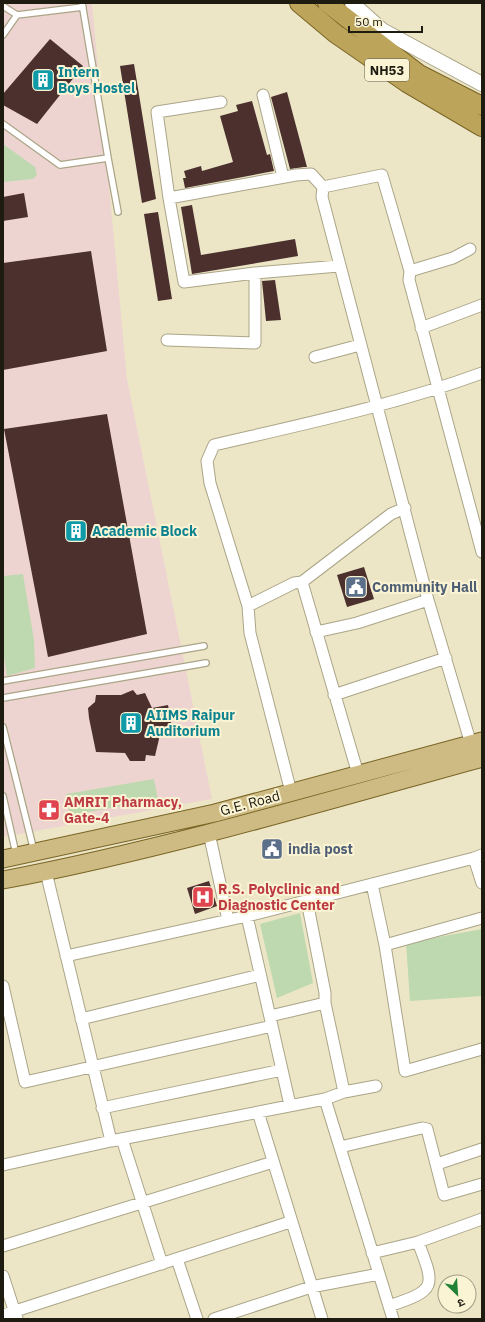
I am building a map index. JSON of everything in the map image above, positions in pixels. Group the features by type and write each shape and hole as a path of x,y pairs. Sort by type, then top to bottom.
{"highway":[{"name":"NH53","path":"299,3 336,34 407,83 482,127"},
{"name":"NH53","path":"327,3 348,21 419,74 482,106"}],"main road":[{"name":"G.E. Road","path":"10,858 215,813 476,743"},
{"path":"3,880 46,872 209,833 482,758"}],"street":[{"path":"352,3 382,30 482,84"},
{"path":"263,95 283,176"},
{"path":"220,102 157,112 169,198 184,282 255,273 339,266"},
{"path":"169,198 283,176 311,174 323,187 322,197 339,266 405,508 428,600 446,658 476,743"},
{"path":"323,187 382,175 410,271 409,280 421,328 482,552"},
{"path":"410,271 453,258 470,250"},
{"path":"167,340 255,343 255,273"},
{"path":"421,328 482,305"},
{"path":"315,358 360,345"},
{"path":"291,792 250,633 248,606 210,483 207,461 214,445 377,406 438,389 482,373"},
{"path":"248,606 294,583 302,582 391,514 405,508"},
{"path":"302,582 358,774"},
{"path":"316,632 357,623 428,600"},
{"path":"334,695 446,658"},
{"path":"209,833 228,920"},
{"path":"66,956 247,916 478,857 482,883"},
{"path":"46,872 111,1141"},
{"path":"372,884 385,945 405,1071 482,1049"},
{"path":"307,901 325,993 325,1003 344,1092"},
{"path":"247,916 290,1105"},
{"path":"385,945 482,918"},
{"path":"82,1019 260,975"},
{"path":"3,986 7,1025 25,1082 271,1021 325,1003"},
{"path":"102,1108 282,1070"},
{"path":"3,1165 111,1141 325,1099 344,1092 376,1086"},
{"path":"325,1099 393,1319"},
{"path":"258,1112 290,1222 322,1319"},
{"path":"340,1147 422,1128 427,1129 444,1195 482,1184"},
{"path":"122,1139 162,1264"},
{"path":"436,1164 482,1149"},
{"path":"3,1246 273,1162"},
{"path":"372,1253 418,1242 482,1219"},
{"path":"3,1315 16,1315 176,1259 290,1222"},
{"path":"389,1306 420,1295 427,1288 429,1272 418,1242"},
{"path":"176,1259 197,1319"},
{"path":"214,1319 311,1288 379,1274"},
{"path":"3,1276 16,1315"}],"lane":[{"path":"3,6 17,15 83,5 118,212"},
{"path":"3,35 17,15"},
{"path":"3,124 60,165 108,158"},
{"path":"3,681 204,646"},
{"path":"3,698 206,663"},
{"path":"3,727 35,853"},
{"path":"3,796 10,858"}],"shaded area":[{"path":"3,3 92,3 127,379 212,799 3,837"}],"green space":[{"path":"3,144 35,167 37,175 33,179 3,182"},
{"path":"23,574 34,640 35,668 7,676 3,652 3,576"},
{"path":"154,779 158,800 70,815 66,794"},
{"path":"300,913 313,983 277,998 260,924"},
{"path":"482,929 482,996 410,1001 406,943"}],"building":[{"name":"Intern Boys Hostel","path":"50,39 83,66 37,124 3,105 3,94"},
{"path":"134,64 156,199 142,203 120,66"},
{"path":"287,92 307,167 290,169 271,97"},
{"path":"252,101 267,155 270,154 274,171 185,188 183,178 186,178 184,171 201,166 202,171 233,162 220,116 238,111 236,105"},
{"path":"24,193 28,217 3,221 3,197"},
{"path":"192,205 201,255 295,239 298,256 192,274 181,207"},
{"path":"158,212 172,299 158,301 144,214"},
{"path":"91,251 107,351 3,370 3,263"},
{"path":"275,280 281,320 266,321 262,281"},
{"name":"Academic Block","path":"107,414 147,634 48,657 4,429"},
{"name":"Community Hall","path":"364,567 374,599 347,607 337,575"},
{"name":"AIIMS Raipur Auditorium","path":"133,690 137,695 145,693 152,708 168,705 172,728 158,730 159,739 155,756 146,755 145,761 130,761 125,753 96,752 88,708 95,702 96,695 121,695"},
{"path":"209,881 217,906 195,914 187,888"}],"place":[{"name":"Intern Boys Hostel","path":"43,80"},
{"name":"Academic Block","path":"76,531"},
{"name":"Community Hall","path":"356,587"},
{"name":"AIIMS Raipur Auditorium","path":"131,723"},
{"name":"AMRIT Pharmacy, Gate-4","path":"49,810"},
{"name":"india post","path":"272,849"},
{"name":"R.S. Polyclinic and Diagnostic Center","path":"203,897"}]}
